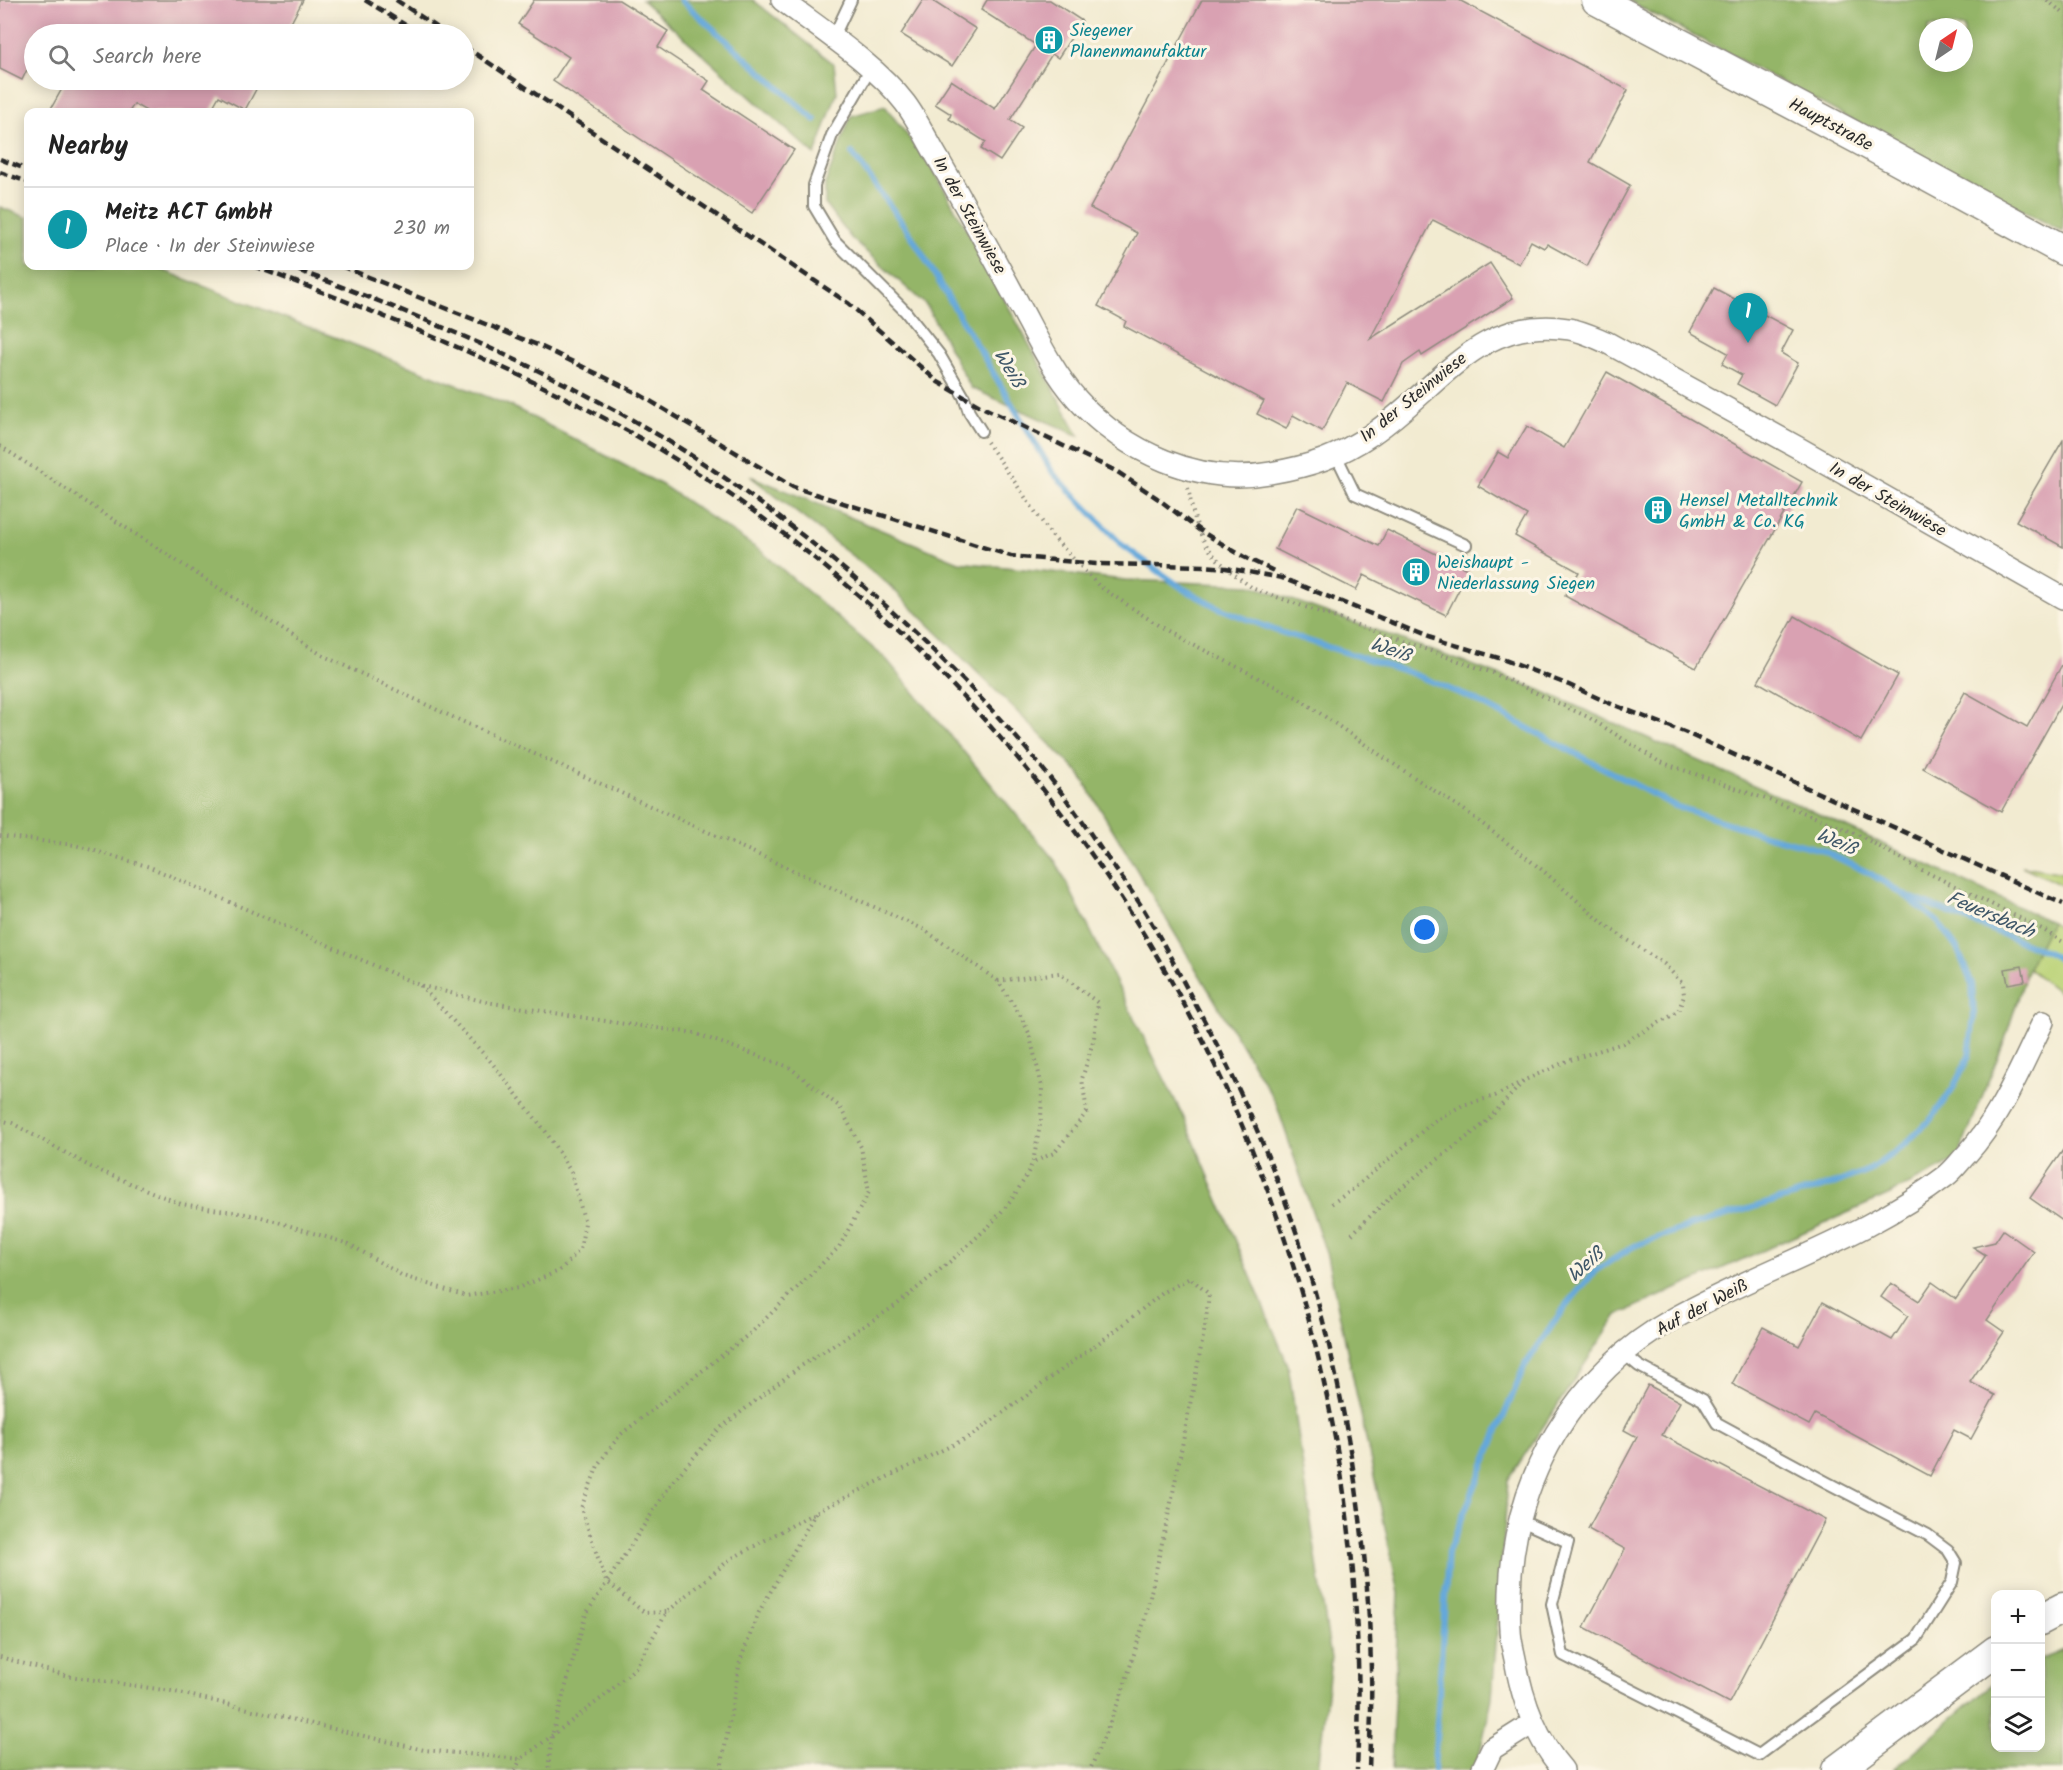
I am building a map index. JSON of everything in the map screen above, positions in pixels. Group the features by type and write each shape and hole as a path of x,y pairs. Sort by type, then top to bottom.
{"main road":[{"name":"Hauptstraße","path":"1597,0 2063,250"},
{"path":"2045,1617 2063,1608"},
{"path":"1837,1770 1991,1655"}],"street":[{"name":"In der Steinwiese","path":"782,0 871,68 905,102 969,210 1049,360 1077,399 1112,432 1145,452 1182,467 1213,474 1257,476 1306,467 1336,455 1374,433 1474,349 1506,333 1528,328 1540,326 1572,329 1616,347 2063,598"},
{"name":"Auf der Weiß","path":"1563,1770 1533,1723 1520,1687 1509,1631 1511,1570 1519,1520 1547,1447 1581,1396 1623,1353 1674,1318 1900,1209 1948,1174 1985,1133 2002,1106 2043,1022"},
{"path":"1482,1770 1492,1749 1533,1723"}],"lane":[{"path":"833,38 851,0"},
{"path":"871,68 832,135 814,185 814,206 835,241 905,311 939,354 981,431"},
{"path":"1336,455 1355,494 1467,545"},
{"path":"1519,1520 1568,1542 1552,1604 1563,1656 1759,1755 1916,1639 1952,1582 1956,1563 1948,1550 1928,1535 1717,1423 1703,1400 1639,1366 1623,1353"}],"path":[{"path":"2047,0 2063,13"},
{"path":"981,431 994,454 1052,536 1099,586 1167,631 1298,698 1467,812 1541,869 1605,925 1664,964 1683,984 1684,996 1678,1012 1623,1043 1567,1061 1495,1096 1463,1105 1437,1119 1361,1183 1331,1204"},
{"path":"0,446 322,655 457,719 923,929 998,981 1029,1033 1042,1086 1041,1120 1033,1162 1010,1202 990,1225 952,1260 895,1306 798,1368 719,1429 673,1481 586,1614 552,1735 548,1770"},
{"path":"1182,467 1198,530 1209,549 1226,568 1254,589 1492,673 1588,717 1658,761 1800,811 1857,834 1910,864 2042,929 2063,942"},
{"path":"0,836 75,845 150,867 419,985 486,1002 705,1036 789,1067 840,1107 861,1147 869,1192 839,1247 753,1331 620,1435 599,1463 581,1508 606,1581 645,1613 667,1612"},
{"path":"998,981 1059,973 1098,1003 1094,1038 1082,1078 1087,1112 1054,1153 1033,1162"},
{"path":"0,1120 12,1124 90,1167 181,1204 258,1216 349,1244 403,1276 466,1296 518,1288 559,1271 580,1250 585,1223 571,1172 546,1132 492,1063 419,985"},
{"path":"1352,1234 1394,1193 1484,1124 1525,1080"},
{"path":"515,1770 521,1759 607,1694 636,1667 667,1612 729,1560 816,1512 971,1436 1112,1334 1164,1292 1190,1278 1209,1294 1205,1327 1172,1498 1146,1615 1122,1693 1090,1770"},
{"path":"722,1770 740,1661 759,1612 816,1512"},
{"path":"0,1657 68,1676 171,1691 424,1750 521,1759"}],"green space":[{"path":"642,0 753,0 834,64 837,93 815,155"},
{"path":"1627,0 2063,0 2063,232"},
{"path":"885,106 935,172 1079,436 971,388 926,305 851,238 825,204 825,184 851,116"},
{"path":"0,207 24,216 24,270 162,270 511,406 662,485 762,552 887,660 1056,862 1186,1122 1288,1365 1331,1659 1318,1770 0,1770"},
{"path":"750,476 959,562 1125,580 1251,585 1535,688 1810,810 2051,922 2028,968 2005,1039 1957,1160 1890,1194 1617,1315 1508,1480 1492,1698 1476,1770 1391,1770 1399,1593 1327,1256 1276,1103 1079,773 888,584"},
{"path":"2022,866 2063,873 2063,886"},
{"path":"2051,922 2063,930 2063,995 2028,968"},
{"path":"2063,1650 2063,1770 1893,1770 1991,1684 1991,1752 2045,1752 2045,1657"}],"building":[{"path":"0,0 303,0 290,24 24,24 24,76 22,80 0,69"},
{"path":"534,0 619,0 668,31 658,47 709,81 703,90 794,150 752,213 553,81 569,57 518,24"},
{"path":"923,0 931,0 976,29 952,66 901,34"},
{"path":"987,0 1050,0 1082,21 1058,58 1052,54 1010,120 1022,128 1000,161 981,149 986,142 949,119 951,114 935,104 951,80 995,109 1036,45 981,10"},
{"path":"1202,0 1459,0 1628,90 1590,162 1630,185 1587,266 1547,244 1544,248 1531,241 1519,264 1433,220 1370,339 1490,263 1513,298 1422,356 1420,352 1403,364 1384,402 1347,383 1322,431 1293,415 1286,429 1257,414 1264,401 1124,326 1126,321 1098,306 1137,233 1090,208"},
{"path":"61,90 256,90 246,108 241,108 219,96 212,108 141,108 134,104 132,108 51,108"},
{"path":"1714,288 1793,330 1781,353 1798,363 1775,405 1737,384 1742,375 1722,364 1728,353 1690,332"},
{"name":"Hensel Metalltechnik GmbH & Co. KG","path":"1607,372 1802,482 1696,668 1565,596 1579,572 1515,536 1527,515 1478,486 1498,452 1508,458 1527,426 1564,448"},
{"path":"2063,440 2063,547 2016,521"},
{"path":"1297,506 1379,546 1387,530 1469,570 1446,615 1364,575 1356,590 1275,549"},
{"path":"1795,616 1898,675 1861,741 1758,682"},
{"path":"2063,663 2063,701 2001,812 1923,768 1965,692 2027,727"},
{"path":"2022,966 2025,981 2008,984 2005,969"},
{"path":"2063,1150 2063,1221 2030,1198"},
{"path":"2003,1230 2034,1252 1987,1320 2004,1332 1970,1382 1995,1395 1971,1439 1954,1430 1930,1476 1815,1414 1809,1425 1732,1384 1763,1327 1799,1346 1823,1302 1892,1340 1908,1316 1881,1297 1891,1283 1919,1301 1932,1282 1956,1299 1986,1255 1973,1247 1995,1242"},
{"path":"1648,1385 1680,1402 1662,1435 1825,1520 1729,1703 1584,1627 1625,1549 1588,1529 1637,1437 1624,1430"}],"waterway":[{"name":"Weiß","path":"681,0 815,120"},
{"name":"Weiß","path":"852,153 911,235 1053,473 1122,545 1182,588 1219,608 1277,631 1411,673 1471,698 1675,806 1768,836 1822,850 1871,874 1906,896 1938,922 1958,950 1972,984 1974,1016 1969,1056 1953,1088 1932,1118 1902,1147 1871,1169 1836,1183 1690,1226 1634,1246 1595,1271 1561,1312 1524,1367 1448,1552 1434,1770"},
{"name":"Feuersbach","path":"1912,898 2047,952 2063,962"}],"railway":[{"path":"365,0 404,24"},
{"path":"396,0 432,24"},
{"path":"474,53 848,303 938,382 980,406 1116,471 1199,530 1244,557 1276,572"},
{"path":"0,159 24,168"},
{"path":"0,172 24,181"},
{"path":"263,270 440,340 562,396 679,461 735,498 881,616 1010,749 1119,895 1210,1054 1279,1223 1328,1400 1354,1583 1357,1770"},
{"path":"297,270 440,326 541,372 639,424 722,476 824,552 919,637 1009,729 1037,761 1073,809 1144,910 1216,1043 1260,1136 1312,1281 1337,1381 1361,1525 1370,1634 1369,1770"},
{"path":"351,270 540,346 637,393 793,487 1011,556 1096,564 1204,566 1282,578 1428,637 1502,659 1684,732 2063,904"}],"place":[{"name":"Siegener Planenmanufaktur","path":"1049,40"},
{"name":"Meitz ACT GmbH","path":"1748,343"},
{"name":"Hensel Metalltechnik GmbH & Co. KG","path":"1658,510"},
{"name":"Weishaupt - Niederlassung Siegen","path":"1416,572"}]}
